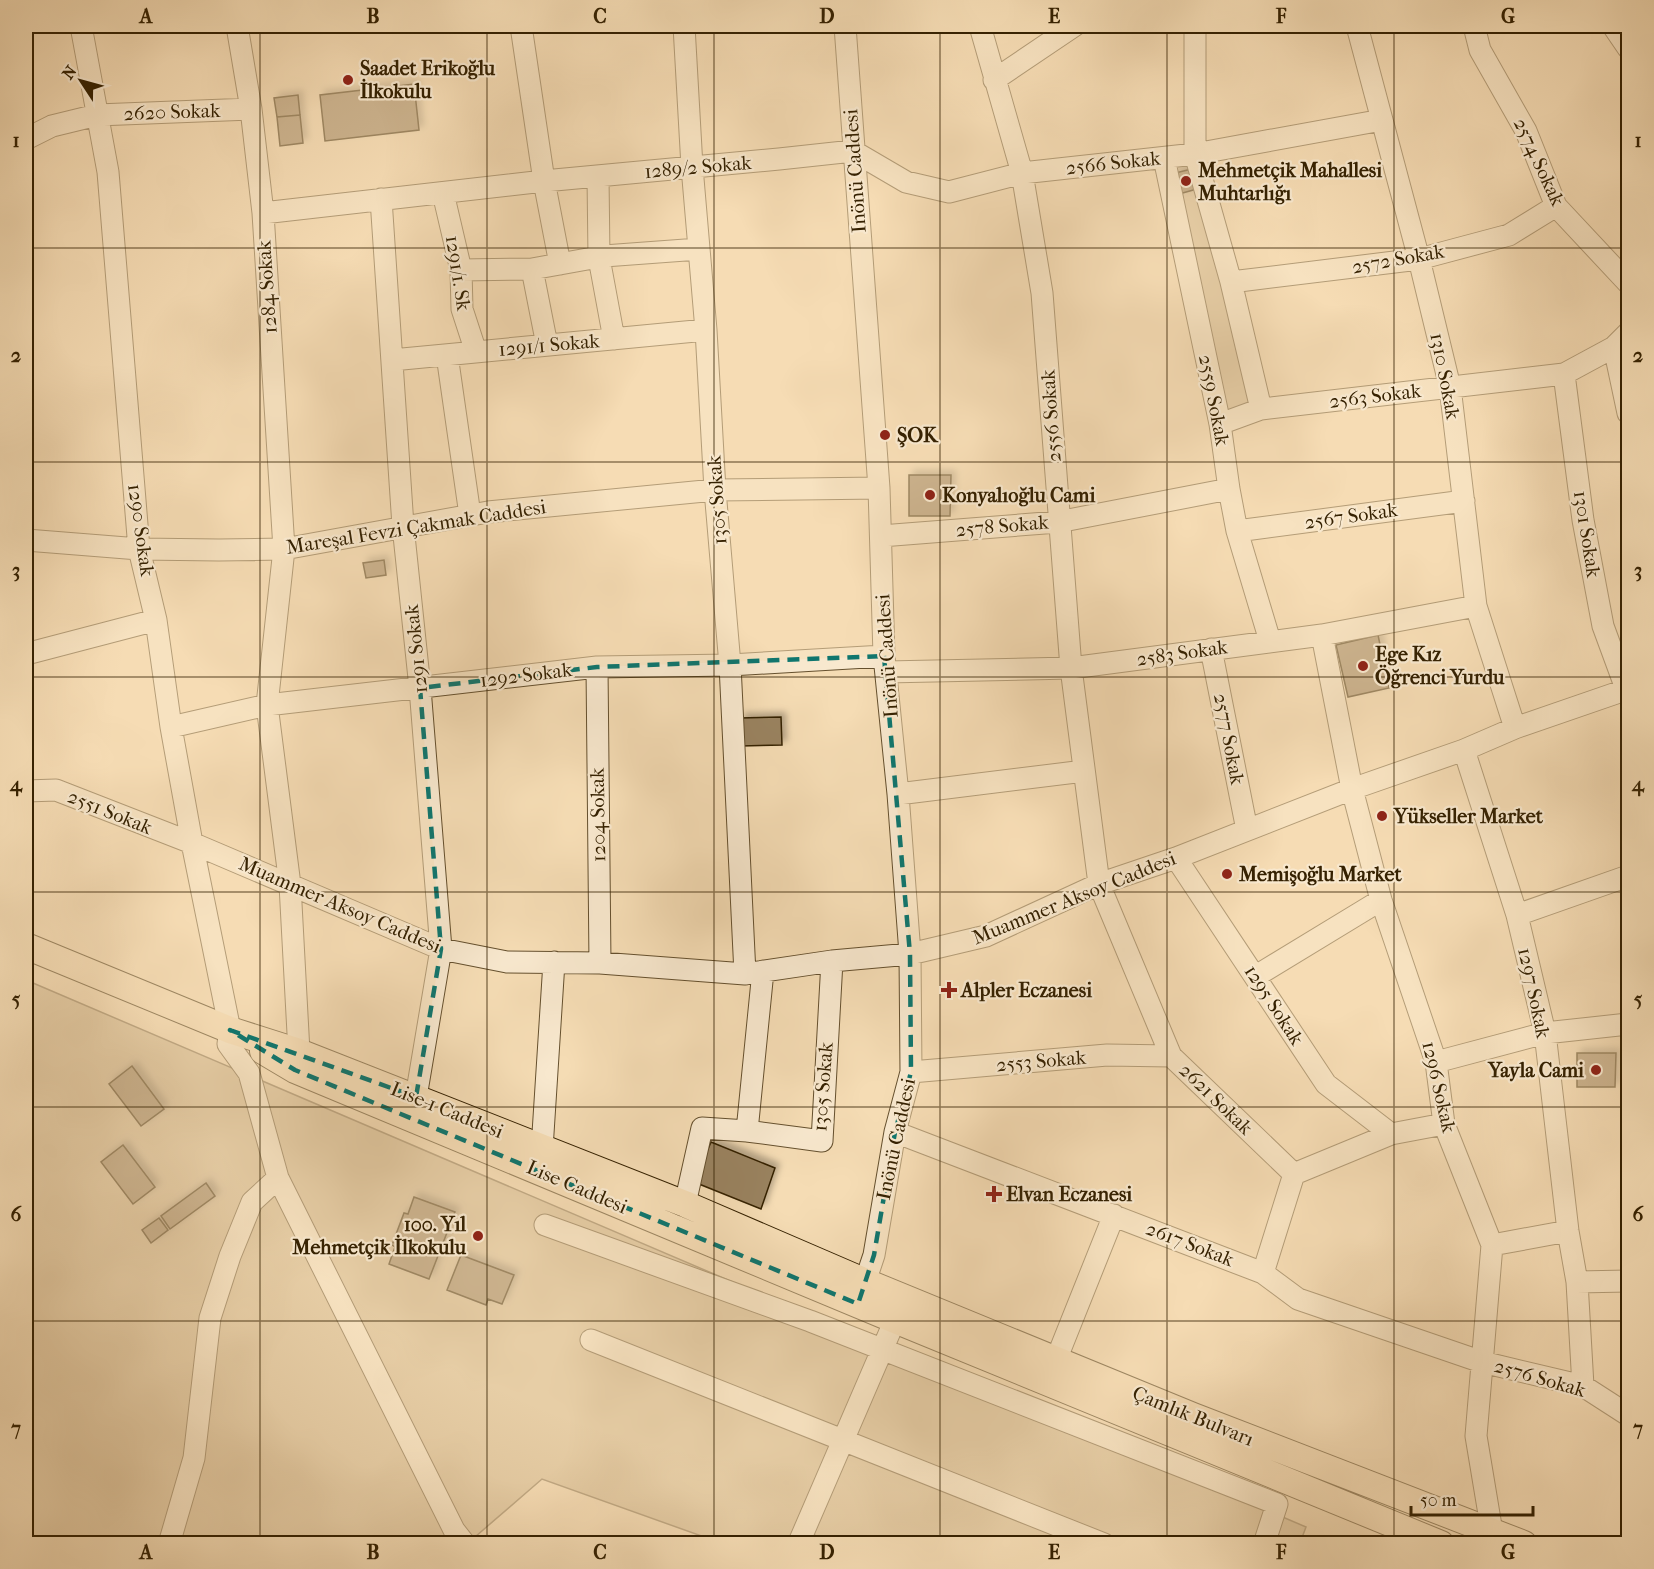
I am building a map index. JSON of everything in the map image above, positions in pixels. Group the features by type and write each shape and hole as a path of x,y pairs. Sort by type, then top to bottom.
{"main road":[{"name":"Lise-1 Caddesi","path":"26,946 230,1030 299,1052 685,1204 862,1293"},
{"name":"Lise Caddesi","path":"230,1030 295,1070 862,1293 895,1320"},
{"name":"Çamlık Bulvarı","path":"862,1293 1056,1360 1494,1538 1524,1544"},
{"name":"Çamlık Bulvarı","path":"895,1320 1297,1483 1408,1538 1441,1544"}],"street":[{"name":"1290 Sokak","path":"81,26 108,172 139,549 156,620 171,727 230,1030 228,1044 249,1073 278,1178 454,1530 465,1544"},
{"name":"1284 Sokak","path":"237,26 251,109 262,213 284,549 267,705 290,885 299,1052"},
{"path":"521,26 544,181 561,264"},
{"name":"1305 Sokak","path":"684,26 715,490 754,973 747,1131"},
{"name":"Inönü Caddesi","path":"845,26 879,488 885,664 910,954 911,1072 895,1131 874,1255 862,1293"},
{"name":"2556 Sokak","path":"980,26 1022,172 1042,293 1071,668 1099,884"},
{"path":"994,80 1074,26"},
{"path":"1195,26 1196,154 1231,282 1261,409"},
{"name":"1310 Sokak","path":"1357,26 1419,259 1450,387 1476,606 1515,728"},
{"name":"2574 Sokak","path":"1474,26 1480,50 1526,131 1556,206 1629,283"},
{"path":"1620,29 1629,48"},
{"name":"2620 Sokak","path":"26,139 51,126 97,115 251,109"},
{"name":"2566 Sokak","path":"853,151 906,182 949,192 1022,172 1196,154 1382,120"},
{"name":"1289/2 Sokak","path":"262,213 544,181 853,151"},
{"name":"2559 Sokak","path":"1164,158 1220,424 1229,489 1238,531 1270,641"},
{"path":"598,176 599,258 614,339"},
{"name":"1291/1. Sk","path":"443,193 461,270 462,309 476,352"},
{"name":"1291 Sokak","path":"381,199 404,526 420,688 441,949 416,1097"},
{"name":"2572 Sokak","path":"1231,282 1419,259 1509,234 1556,206"},
{"path":"461,270 532,269 599,258 699,249"},
{"path":"532,269 547,345"},
{"name":"1291/1 Sokak","path":"392,360 706,330"},
{"path":"1621,340 1629,413"},
{"name":"2563 Sokak","path":"1220,424 1261,409 1564,374 1621,340"},
{"path":"447,354 470,515"},
{"name":"1301 Sokak","path":"1564,374 1583,520 1603,626 1628,690"},
{"name":"Mareşal Fevzi Çakmak Caddesi","path":"26,540 139,549 284,549 470,515 715,490 879,488"},
{"name":"2578 Sokak","path":"881,536 1058,522 1229,489"},
{"name":"2567 Sokak","path":"1238,531 1464,501"},
{"name":"2583 Sokak","path":"885,664 1071,668 1322,635 1476,606"},
{"path":"26,654 156,620"},
{"name":"1296 Sokak","path":"1322,635 1352,789 1381,900 1436,1062 1444,1124 1492,1245 1476,1436 1494,1538"},
{"name":"2577 Sokak","path":"1211,649 1247,830"},
{"name":"1292 Sokak","path":"171,727 267,705 597,667 885,664"},
{"name":"1204 Sokak","path":"597,667 600,963"},
{"name":"Muammer Aksoy Caddesi","path":"192,843 441,949 507,962 600,963 754,973 832,961 910,954 986,936 1099,884 1176,858 1352,789 1464,750 1515,728 1628,690"},
{"name":"1297 Sokak","path":"1464,750 1517,915 1545,1033 1568,1231 1577,1282 1583,1386"},
{"path":"898,794 1084,771"},
{"name":"2551 Sokak","path":"26,791 56,790 192,843"},
{"name":"1295 Sokak","path":"1176,858 1326,1084 1391,1134"},
{"path":"1517,915 1629,876"},
{"name":"2621 Sokak","path":"1099,884 1171,1056 1294,1174"},
{"path":"1256,976 1381,900"},
{"name":"1305 Sokak","path":"685,1204 702,1128 747,1131 822,1141 832,961"},
{"path":"542,1149 554,962"},
{"path":"1436,1062 1545,1033 1629,1024"},
{"name":"2553 Sokak","path":"911,1072 1107,1055 1171,1056"},
{"path":"1263,1272 1294,1174 1391,1134 1444,1124"},
{"name":"2617 Sokak","path":"895,1131 1263,1272 1298,1299 1482,1362"},
{"path":"169,1544 194,1458 210,1318 230,1256 252,1202 278,1178"},
{"path":"1056,1360 1114,1215"},
{"path":"545,1225 810,1322 1277,1504 1264,1544"},
{"path":"1492,1245 1568,1231"},
{"path":"1577,1282 1629,1281"},
{"path":"809,1544 800,1540 895,1320"},
{"path":"591,1340 1104,1544"},
{"name":"2576 Sokak","path":"1482,1362 1583,1386 1629,1415"}],"highlighted area":[{"path":"884,656 910,954 911,1072 895,1132 874,1255 858,1304 295,1070 230,1030 416,1097 441,949 420,688 597,667"}],"shaded area":[{"path":"1195,154 1261,409 1220,424 1164,158"},
{"path":"26,980 1306,1527 1300,1543 721,1543 542,1479 468,1543 26,1543"}],"building":[{"path":"414,84 419,130 325,141 320,95"},
{"path":"298,95 300,115 277,117 274,98"},
{"path":"300,115 303,143 280,146 277,117"},
{"name":"Mehmetçik Mahallesi Muhtarlığı","path":"1192,169 1197,189 1179,194 1175,173"},
{"name":"Konyalıoğlu Cami","path":"909,475 951,475 950,516 909,516"},
{"path":"384,560 386,575 366,578 363,563"},
{"name":"Ege Kız Öğrenci Yurdu","path":"1378,635 1389,688 1348,697 1336,645"},
{"path":"781,717 782,745 741,746 740,718"},
{"name":"Yayla Cami","path":"1577,1053 1616,1053 1615,1087 1577,1087"},
{"path":"132,1066 164,1109 141,1126 109,1084"},
{"path":"711,1142 775,1168 761,1209 694,1182"},
{"path":"123,1145 155,1187 133,1204 101,1162"},
{"path":"206,1183 215,1196 170,1229 161,1216"},
{"path":"414,1197 455,1212 429,1279 389,1264 395,1247 392,1245 404,1213 408,1214"},
{"path":"159,1218 168,1230 151,1243 142,1230"},
{"path":"461,1255 514,1275 502,1304 488,1299 486,1305 447,1290"}],"place":[{"name":"Saadet Erikoğlu İlkokulu","path":"348,80"},
{"name":"Mehmetçik Mahallesi Muhtarlığı","path":"1186,181"},
{"name":"ŞOK","path":"885,435"},
{"name":"Konyalıoğlu Cami","path":"930,495"},
{"name":"Ege Kız Öğrenci Yurdu","path":"1363,666"},
{"name":"Yükseller Market","path":"1382,816"},
{"name":"Memişoğlu Market","path":"1227,874"},
{"name":"Alpler Eczanesi","path":"949,990"},
{"name":"Yayla Cami","path":"1596,1070"},
{"name":"Elvan Eczanesi","path":"994,1194"},
{"name":"100. Yıl Mehmetçik İlkokulu","path":"478,1236"}]}
